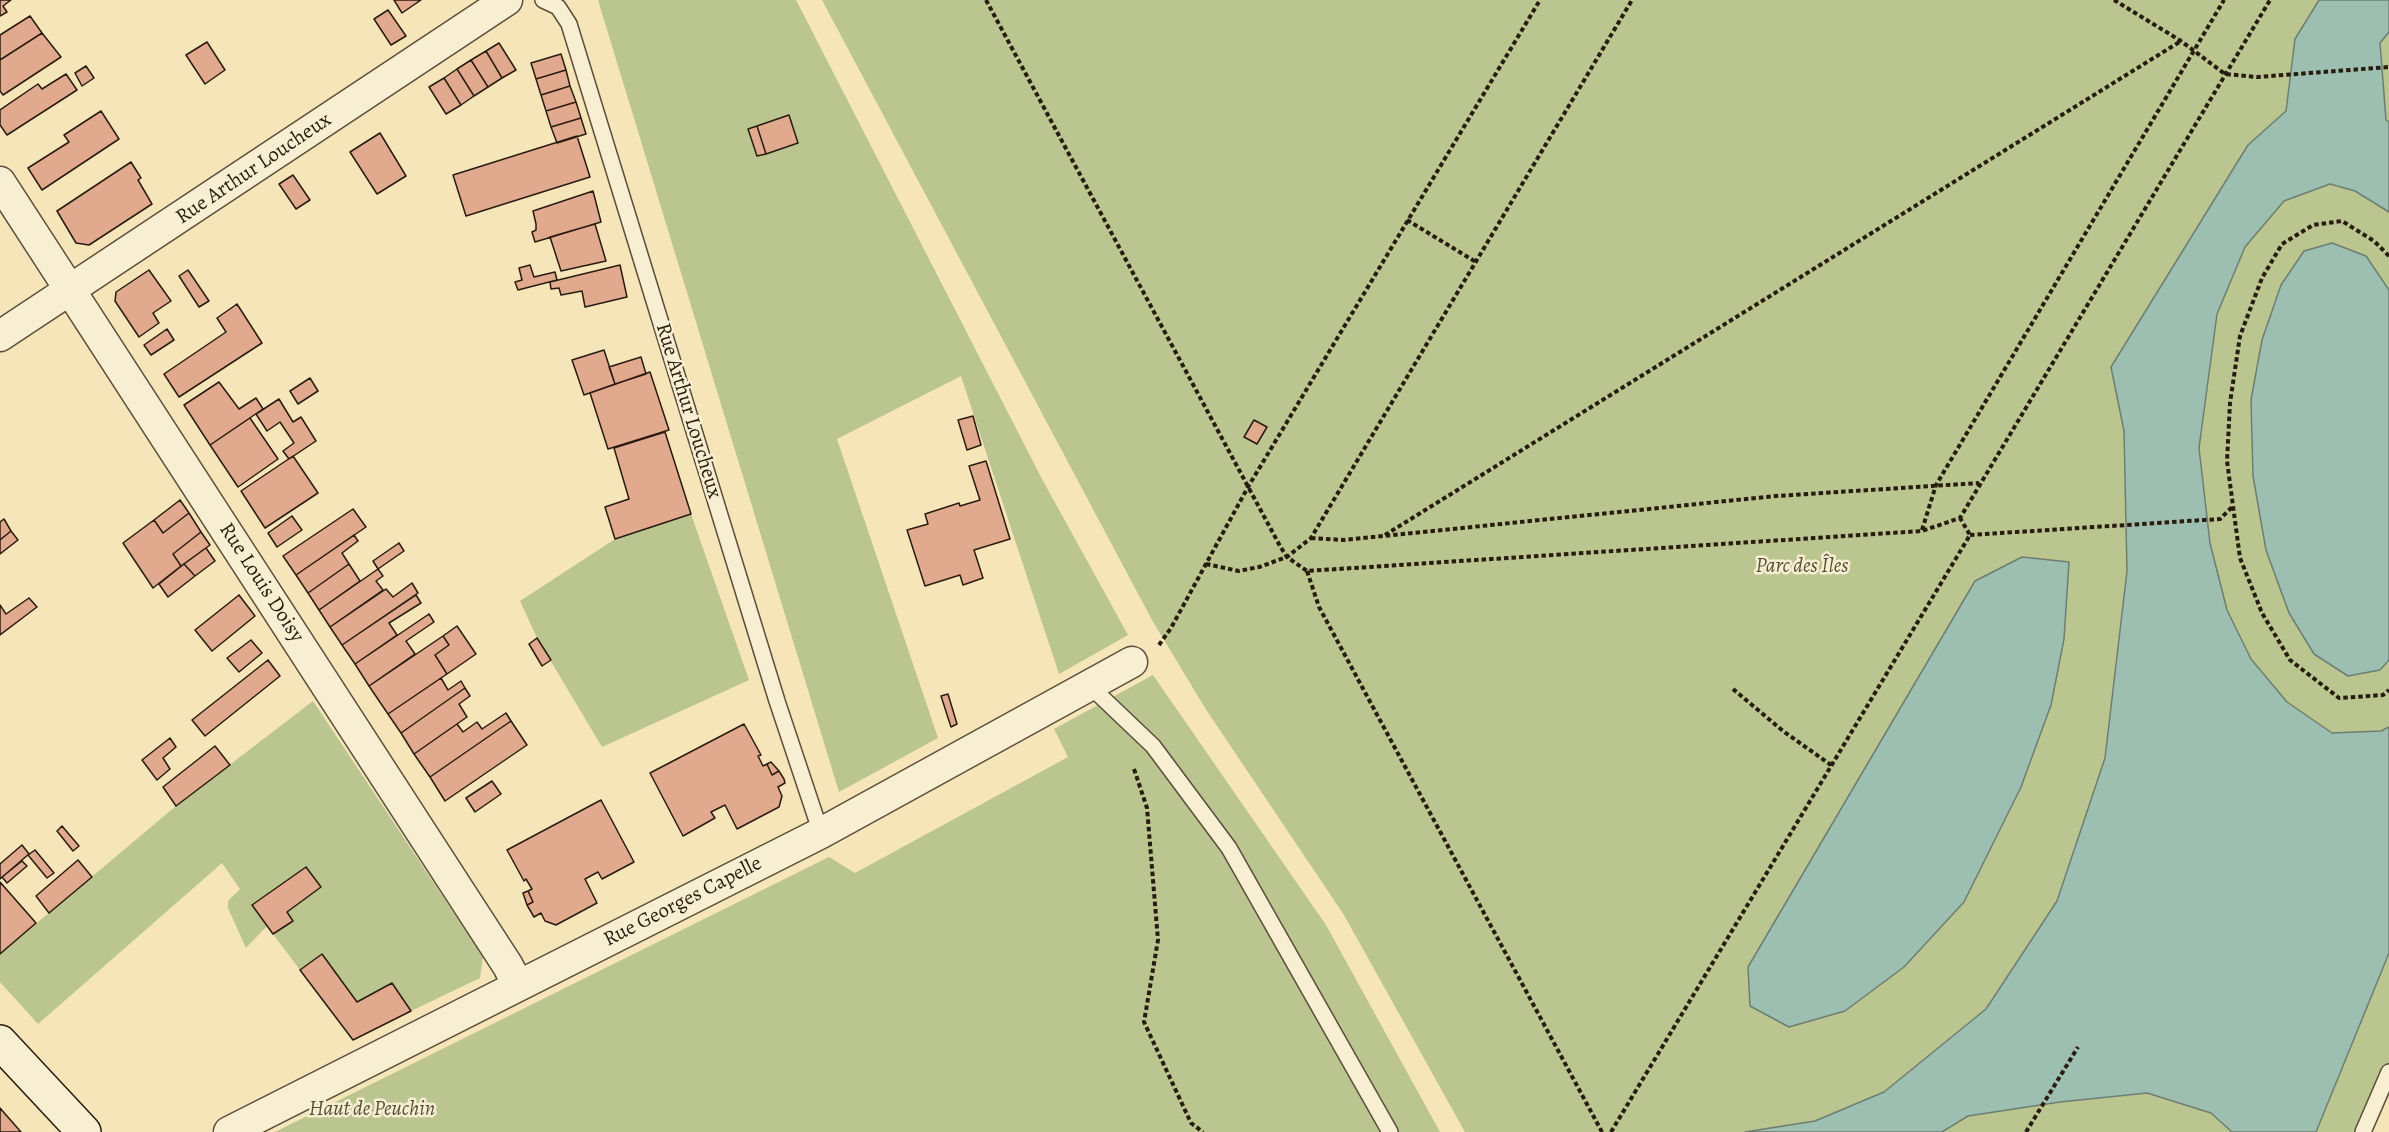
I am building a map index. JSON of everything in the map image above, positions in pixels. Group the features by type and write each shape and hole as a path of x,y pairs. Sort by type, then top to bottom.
{"main road":[{"path":"0,1042 84,1132"}],"street":[{"name":"Rue Arthur Loucheux","path":"0,336 507,0"},
{"name":"Rue Louis Doisy","path":"0,182 508,966 518,986"},
{"name":"Rue Georges Capelle","path":"229,1132 821,833 1143,656"}],"lane":[{"name":"Rue Arthur Loucheux","path":"543,0 558,7 569,24 774,689 821,833"},
{"path":"1090,686 1153,746 1228,848 1390,1132"},
{"path":"2362,1132 2389,1072"}],"path":[{"path":"987,0 1287,557 1308,571 1922,531 1960,518 2270,0"},
{"path":"1143,656 1171,628 1248,487 1540,0"},
{"path":"1206,564 1239,571 1287,557 1311,538 1632,0"},
{"path":"2114,0 2181,41 2225,74 2257,77 2389,68"},
{"path":"1922,531 1936,485 2224,0"},
{"path":"1385,535 2181,41"},
{"path":"1407,220 1476,262"},
{"path":"2389,256 2374,242 2343,221 2313,225 2282,244 2262,278 2240,336 2230,403 2228,461 2240,558 2262,612 2290,660 2338,698 2383,695 2389,690"},
{"path":"1311,538 1344,540 1776,496 1980,483"},
{"path":"1971,534 2220,519 2233,506"},
{"path":"1960,518 1971,534"},
{"path":"1611,1132 1971,534"},
{"path":"1308,571 1319,607 1602,1132"},
{"path":"1733,689 1783,731 1832,765"},
{"path":"1131,763 1147,808 1158,940 1144,1022 1191,1122 1203,1132"},
{"path":"2026,1132 2078,1047"}],"green space":[{"path":"598,0 796,0 1042,479 1128,635 1059,674 961,376 837,439 938,738 839,792"},
{"name":"Parc des Îles","path":"822,0 2389,0 2389,1072 2363,1132 1465,1132 1344,915 1205,708 1152,620"},
{"path":"691,514 749,680 602,747 537,638 520,601 615,539"},
{"name":"Haut de Peuchin","path":"1153,675 1326,925 1440,1132 275,1132 829,857 855,873 1068,757 1054,729"},
{"path":"313,701 483,957 480,978 411,1011 392,984 357,1002 322,954 300,970 273,934 293,921 287,912 320,887 306,867 252,905 267,926 246,948 228,908 228,901 240,889 222,863 38,1024 0,982 0,954 176,806"}],"shaded area":[{"path":"2319,0 2389,0 2389,32 2380,43 2386,120 2389,122 2389,212 2355,191 2330,184 2284,201 2245,247 2217,314 2199,448 2210,543 2227,610 2251,659 2287,702 2332,733 2381,731 2389,727 2389,953 2316,1132 2232,1132 2211,1113 2147,1093 2060,1102 1968,1116 1942,1132 1745,1132 1815,1121 1884,1092 1986,1009 2057,901 2105,758 2127,571 2124,431 2111,367 2248,145 2286,111 2295,39"},
{"path":"2332,243 2366,256 2389,290 2389,660 2380,670 2348,676 2314,654 2289,613 2266,550 2253,476 2251,400 2262,340 2281,285 2304,251"},
{"path":"2022,557 2069,562 2064,639 2051,705 2021,787 1964,902 1904,967 1845,1011 1789,1027 1750,1006 1748,967 1975,581"}],"building":[{"path":"0,0 11,0 3,6 7,12 0,16"},
{"path":"394,0 421,0 402,13"},
{"path":"388,10 406,36 391,45 374,19"},
{"path":"30,16 42,33 0,60 0,35"},
{"path":"42,33 61,57 3,95 0,91 0,60"},
{"path":"207,42 225,70 205,84 186,55"},
{"path":"499,43 516,70 502,78 486,51"},
{"path":"486,51 502,78 488,87 471,60"},
{"path":"561,54 566,70 536,79 531,63"},
{"path":"471,60 488,87 474,96 457,69"},
{"path":"86,66 94,78 82,86 75,73"},
{"path":"457,69 474,96 461,105 444,78"},
{"path":"566,70 570,86 541,95 536,79"},
{"path":"66,74 77,90 7,135 0,125 0,110 38,84 42,89"},
{"path":"444,78 461,105 446,114 429,87"},
{"path":"570,86 576,102 546,111 541,95"},
{"path":"576,102 581,118 551,127 546,111"},
{"path":"101,111 119,139 42,190 28,168 69,142 64,135"},
{"path":"789,115 798,143 766,154 757,126"},
{"path":"581,118 586,134 557,143 551,127"},
{"path":"757,126 766,154 757,156 748,129"},
{"path":"380,133 406,176 377,194 350,152"},
{"path":"577,136 590,177 466,216 453,175"},
{"path":"131,162 152,204 89,245 76,243 57,211"},
{"path":"293,175 310,200 296,209 279,184"},
{"path":"593,191 601,222 535,242 532,232 536,230 533,211"},
{"path":"595,224 606,261 561,271 550,237"},
{"path":"530,265 534,277 555,272 557,280 518,290 515,282 522,280 519,268"},
{"path":"620,265 627,297 585,307 582,291 561,295 559,288 551,289 550,282"},
{"path":"149,270 171,301 153,313 159,323 139,337 115,301 116,292"},
{"path":"188,270 209,301 199,307 179,276"},
{"path":"237,304 262,343 179,397 164,374 226,332 217,318"},
{"path":"167,329 174,340 151,355 144,345"},
{"path":"604,350 615,384 584,395 572,360"},
{"path":"641,357 646,374 615,384 609,367"},
{"path":"650,372 669,430 608,449 590,393"},
{"path":"310,378 318,391 298,404 290,391"},
{"path":"219,382 239,409 256,398 263,409 210,445 184,405"},
{"path":"279,399 293,422 301,417 316,441 289,459 283,451 294,443 280,422 267,431 256,414"},
{"path":"973,416 981,445 967,450 958,420"},
{"path":"250,418 278,459 238,487 210,445"},
{"path":"1254,420 1267,427 1257,444 1244,437"},
{"path":"665,432 691,514 615,539 605,507 629,499 614,448"},
{"path":"293,456 318,493 265,528 241,491"},
{"path":"986,461 1010,539 974,550 983,578 963,585 960,575 925,586 907,530 928,524 925,514 959,503 960,506 980,500 969,466"},
{"path":"180,500 189,513 163,533 154,520"},
{"path":"353,509 366,527 296,575 283,556"},
{"path":"189,513 201,532 173,554 181,566 153,588 123,543 154,520 163,533"},
{"path":"292,516 302,530 277,547 268,533"},
{"path":"4,519 11,531 0,540 0,522"},
{"path":"11,531 18,540 0,554 0,540"},
{"path":"201,532 210,545 181,566 173,554"},
{"path":"354,535 358,541 342,553 349,564 308,593 296,575"},
{"path":"399,543 404,551 378,569 373,561"},
{"path":"206,548 215,561 195,576 184,564"},
{"path":"184,564 195,576 168,597 159,584"},
{"path":"349,564 360,581 319,610 308,593"},
{"path":"378,569 383,576 376,581 383,590 330,627 319,610"},
{"path":"412,583 418,593 342,645 330,627 386,589 393,597"},
{"path":"239,595 255,616 212,651 195,630"},
{"path":"416,595 421,603 389,623 397,635 355,664 342,645"},
{"path":"29,598 37,607 0,635 0,605 6,614"},
{"path":"429,614 434,622 406,641 415,654 369,686 355,664"},
{"path":"457,626 476,654 447,674 435,655 449,645 443,636"},
{"path":"443,636 449,645 435,655 447,674 388,714 369,686"},
{"path":"537,638 551,660 542,666 529,644"},
{"path":"251,640 262,653 239,672 227,658"},
{"path":"268,660 280,676 205,736 192,720"},
{"path":"441,678 448,690 461,681 465,688 401,733 388,714"},
{"path":"465,688 470,696 459,704 467,717 414,754 401,733"},
{"path":"948,694 957,724 951,727 941,696"},
{"path":"506,713 511,721 430,777 414,754 457,724 463,732 477,722 482,729"},
{"path":"511,721 527,745 445,801 430,777"},
{"path":"744,724 761,755 758,756 763,766 767,764 772,775 779,771 784,779 785,783 778,787 782,796 779,807 737,829 725,805 711,812 715,818 683,836 650,773"},
{"path":"170,738 176,747 163,758 170,769 157,780 142,760"},
{"path":"215,746 230,765 176,806 163,787"},
{"path":"771,762 779,771 772,775 767,764"},
{"path":"492,781 501,794 475,812 466,798"},
{"path":"601,800 634,862 602,879 598,872 585,879 597,903 556,925 545,921 541,913 534,917 527,905 533,902 528,891 532,889 526,879 524,881 507,850"},
{"path":"62,826 79,846 73,851 57,831"},
{"path":"22,845 29,854 0,879 0,864"},
{"path":"35,850 54,873 47,878 28,855"},
{"path":"78,860 92,877 49,913 36,896"},
{"path":"22,861 27,866 7,883 2,877"},
{"path":"306,867 321,887 287,912 293,921 273,934 252,905"},
{"path":"0,882 36,923 0,954"},
{"path":"528,891 533,902 527,905 523,893"},
{"path":"322,954 357,1002 392,983 411,1011 353,1040 300,970"},
{"path":"0,1108 21,1132 0,1132"}]}
